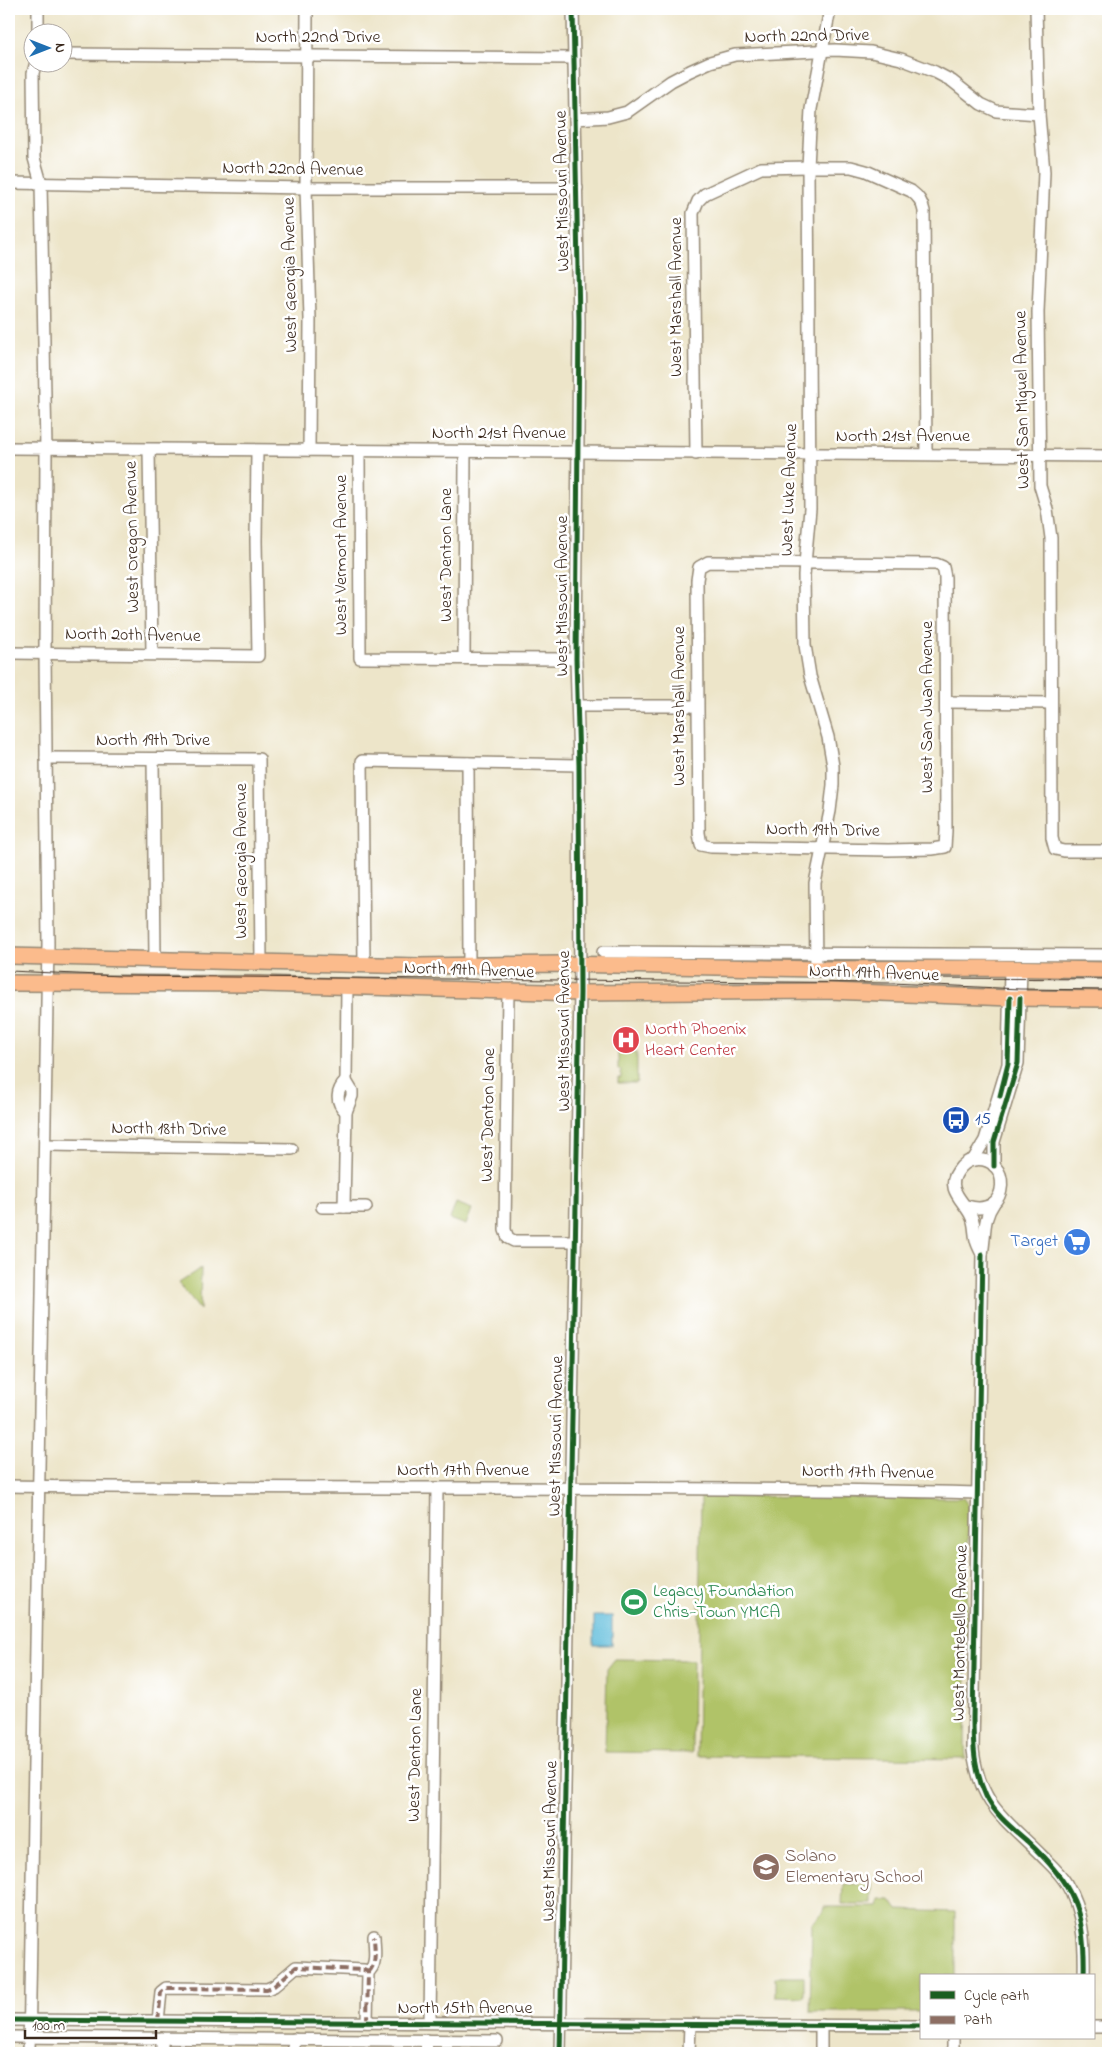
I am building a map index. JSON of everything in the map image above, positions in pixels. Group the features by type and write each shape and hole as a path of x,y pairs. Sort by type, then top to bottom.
{"main road":[{"name":"North 19th Avenue","path":"9,956 364,965 579,964 816,969 1108,970"},
{"name":"North 19th Avenue","path":"9,984 347,986 580,993 821,991 893,992 1015,998 1108,999"}],"street":[{"path":"38,9 38,22"},
{"name":"West Georgia Avenue","path":"307,9 306,188 310,319 309,450"},
{"name":"West Missouri Avenue","path":"560,2053 568,1675 569,1488 576,1241 580,993 579,765 576,659 579,321 572,9"},
{"name":"West Luke Avenue","path":"816,969 815,882 830,811 833,784 828,737 810,676 805,645 805,562 810,523 808,166 811,109 830,9"},
{"name":"West San Miguel Avenue","path":"1036,9 1039,114 1044,172 1038,312 1040,486 1047,509 1051,538 1052,838 1055,849 1064,851 1108,851"},
{"name":"North 22nd Drive","path":"575,119 608,117 627,112 671,81 710,62 735,55 822,51 871,52 901,60 944,76 981,104 996,110 1039,114"},
{"name":"North 22nd Drive","path":"72,54 574,58"},
{"path":"30,2053 48,985 45,652 46,449 41,183 34,158 33,72"},
{"path":"808,166 851,167 866,171 917,196 924,211 926,454"},
{"name":"West Marshall Avenue","path":"696,454 693,213 698,201 705,194 761,168 808,166"},
{"name":"North 22nd Avenue","path":"9,183 306,188 577,188"},
{"name":"North 21st Avenue","path":"9,448 1108,456"},
{"name":"West Oregon Avenue","path":"149,450 152,653"},
{"name":"North 20th Avenue","path":"9,653 152,653 258,656 257,451"},
{"name":"West Vermont Avenue","path":"359,451 360,658 464,658"},
{"name":"West Denton Lane","path":"464,452 464,658"},
{"name":"West Marshall Avenue","path":"701,845 699,834 697,706 697,580 699,567 708,562 805,562"},
{"name":"West San Juan Avenue","path":"805,562 936,564 942,567 945,577 945,847"},
{"path":"464,658 576,659"},
{"path":"946,702 1051,703"},
{"path":"578,706 697,706"},
{"name":"North 19th Drive","path":"46,758 259,759"},
{"path":"153,758 155,959"},
{"name":"West Georgia Avenue","path":"259,759 261,963"},
{"path":"364,965 362,762 579,765"},
{"path":"468,763 469,966"},
{"name":"North 19th Drive","path":"701,845 711,847 932,850 945,847"},
{"name":"North 19th Avenue","path":"603,952 1108,955"},
{"path":"973,1160 985,1140 1008,1064 1016,969"},
{"path":"344,1207 346,1112 340,1107 338,1098 342,1085 346,1081 347,986"},
{"name":"West Denton Lane","path":"508,992 505,1230 508,1238 514,1241 576,1241"},
{"path":"994,1166 994,1142 1018,1062 1015,998"},
{"name":"North 18th Drive","path":"46,1145 292,1149"},
{"path":"967,1206 981,1208 994,1202 1001,1191 1002,1185 999,1172 994,1166 981,1160 973,1160"},
{"name":"West Montebello Avenue","path":"973,1160 962,1166 956,1174 954,1190 961,1202 967,1206 974,1223 976,1241 982,1254"},
{"name":"West Montebello Avenue","path":"994,1202 986,1216 982,1254 973,1750 975,1767 991,1805 1004,1820 1034,1847 1066,1883 1080,1916 1084,1945 1084,1974"},
{"path":"322,1207 366,1207"},
{"name":"North 17th Avenue","path":"9,1486 569,1488 977,1493"},
{"name":"West Denton Lane","path":"430,2022 437,1489"},
{"path":"367,2022 368,1972 374,1964 374,1936"},
{"path":"158,2021 161,1992 166,1988 267,1989 274,1986 296,1967 364,1970 368,1972"},
{"name":"North 15th Avenue","path":"9,2020 920,2026"},
{"path":"689,2053 690,2024"},
{"path":"820,2053 821,2025"},
{"path":"1094,2027 1108,2027"},
{"name":"North 15th Avenue","path":"9,2037 497,2041"},
{"path":"162,2038 162,2053"},
{"path":"294,2039 294,2053"},
{"path":"426,2040 427,2053"},
{"path":"952,2053 953,2040"}],"green space":[{"path":"618,1052 637,1052 637,1083 618,1083 618,1078 621,1078 621,1070 618,1070"},
{"path":"456,1203 472,1209 466,1225 450,1219"},
{"path":"201,1268 200,1310 178,1283"},
{"path":"701,1496 963,1498 969,1506 966,1759 697,1756"},
{"path":"615,1659 693,1660 692,1753 605,1752 607,1669"},
{"path":"843,1884 872,1884 872,1904 842,1904"},
{"path":"880,1900 891,1900 898,1910 955,1912 955,1974 920,1974 920,2012 810,2012 812,1924 824,1911 825,1907 878,1907"},
{"path":"775,1977 804,1977 804,1997 775,1996"}],"water":[{"path":"594,1616 612,1616 612,1645 594,1645"}],"tram line":[{"path":"9,971 121,976 892,983 1020,989 1108,990"},
{"path":"928,978 1108,979"}],"marked path":[{"path":"368,1972 374,1960 374,1936"},
{"path":"158,2021 161,1992 166,1988 267,1989 274,1986 296,1967 364,1970 368,1972 367,2022"}],"cycle path":[{"path":"560,2053 580,993 579,765 576,659 579,321 573,9"},
{"path":"1000,1096 1008,1064 1010,998"},
{"path":"994,1166 994,1142 1018,1063 1020,998"},
{"path":"982,1254 973,1718 975,1758 982,1786 994,1809 1056,1871 1074,1901 1083,1934 1084,1974"},
{"path":"9,2020 920,2026"}],"place":[{"name":"North Phoenix Heart Center","path":"626,1040"},
{"name":"15","path":"956,1120"},
{"name":"Target","path":"1077,1242"},
{"name":"Legacy Foundation Chris-Town YMCA","path":"634,1602"},
{"name":"Solano Elementary School","path":"766,1867"}]}
